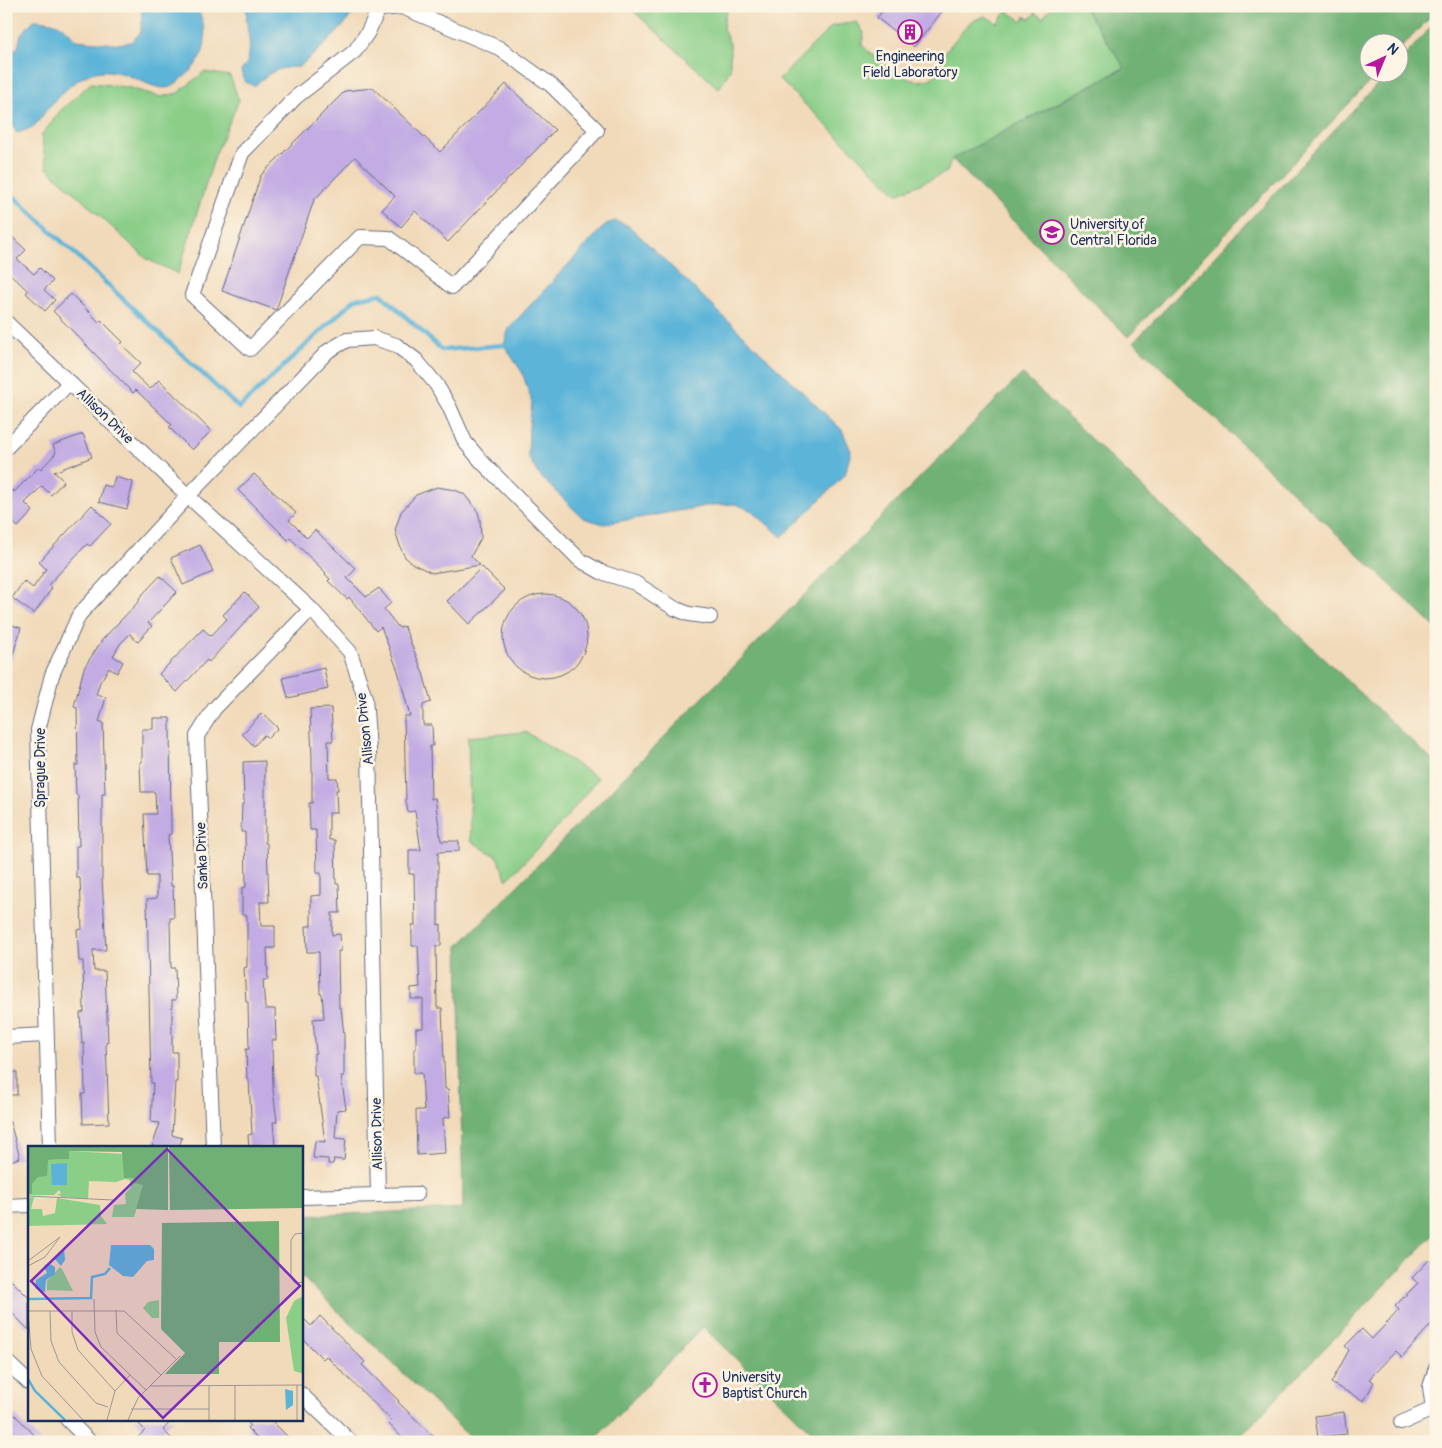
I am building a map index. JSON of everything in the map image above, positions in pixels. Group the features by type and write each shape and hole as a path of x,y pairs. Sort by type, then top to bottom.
{"street":[{"path":"402,7 499,48 551,85 597,130 452,287 390,238 360,237 250,349 192,295 242,154 296,97 355,51 368,32 380,8 402,7"},
{"name":"Allison Drive","path":"6,322 188,496 310,609 350,652 365,698 369,750 378,1194"},
{"name":"Sprague Drive","path":"50,1146 38,730 52,675 79,616 188,496 328,351 348,340 374,338 396,345 416,360 436,384 449,406 465,442 482,462 580,560 601,572 635,583 674,608 689,614 710,617"},
{"path":"6,448 70,382"},
{"name":"Sanka Drive","path":"214,1146 197,736 214,709 310,609"},
{"path":"6,1037 46,1035"},
{"path":"302,1196 417,1194"},
{"path":"6,1206 28,1205"},
{"path":"6,1361 28,1382"},
{"path":"1401,1423 1434,1411 1430,1387 1436,1368"},
{"path":"302,1395 351,1442"},
{"path":"67,1420 90,1442"}],"green space":[{"path":"628,6 731,6 725,14 723,29 730,44 730,70 719,89"},
{"path":"1052,6 1087,6 1085,10 1125,67 952,159 947,172 897,194 779,79 832,26 857,22 864,33 862,45 875,58 900,76 918,81 927,80 937,74 934,65 970,22 985,16 997,23 1007,11 1022,21 1025,16 1030,19 1035,13 1043,18"},
{"path":"1087,6 1436,6 1436,11 1410,38 1410,32 1360,32 1360,82 1369,82 1128,337 952,159 1125,68 1085,9"},
{"path":"1436,22 1436,628 1134,342 1380,82 1410,82 1410,50"},
{"path":"204,72 230,76 239,100 215,155 178,274 147,259 47,168 41,136 60,111 91,83 126,87 161,97 178,93"},
{"path":"1022,374 1436,764 1436,1232 1235,1442 822,1442 703,1327 592,1442 475,1442 302,1277 302,1216 463,1209 458,946"},
{"path":"526,732 598,778 567,817 507,880 497,857 471,841 468,737"}],"water":[{"path":"142,6 195,6 203,23 205,42 202,54 190,71 171,87 162,88 111,71 99,71 87,75 60,95 34,126 17,133 6,116 6,53 18,48 21,34 34,20 58,24 76,40 117,44 131,42 141,32"},
{"path":"247,6 355,6 340,30 299,67 274,71 254,86 244,81 241,71 249,54"},
{"path":"615,221 629,226 842,430 851,451 845,475 782,537 752,511 736,504 712,505 604,524 583,518 538,474 528,456 532,402 522,372 504,345 509,328 606,224"}],"building":[{"name":"Engineering Field Laboratory","path":"886,6 946,6 914,47 877,18"},
{"path":"506,84 555,130 448,242 415,211 401,227 382,210 395,196 355,157 314,200 276,310 222,291 261,175 345,91 373,88 440,152"},
{"path":"6,231 26,250 17,259 34,274 40,268 53,281 44,290 55,300 45,311 6,270"},
{"path":"71,294 99,322 101,320 123,342 121,344 141,363 132,372 150,389 159,380 211,431 192,450 169,427 172,425 136,390 133,393 53,311"},
{"path":"83,434 92,457 54,472 64,481 51,495 42,486 25,503 33,511 18,527 6,516 6,496 12,490 14,492 39,467 41,469 56,453 53,445"},
{"path":"254,474 296,513 289,520 307,538 315,530 356,569 347,578 366,597 379,588 391,603 384,609 399,628 404,626 423,673 431,702 423,705 423,725 432,725 433,746 430,746 431,799 435,798 441,841 459,841 459,851 438,852 438,925 441,924 441,946 436,946 437,1008 442,1008 445,1089 448,1089 450,1117 443,1118 445,1153 417,1155 416,1110 424,1110 422,1073 414,1073 414,1049 416,1049 416,1028 423,1028 423,999 411,999 411,988 420,987 418,946 412,946 412,925 415,925 414,874 409,874 409,850 421,850 415,811 408,812 406,802 404,716 410,716 398,671 381,627 376,631 349,597 347,599 328,581 330,579 326,573 290,538 288,540 238,490"},
{"path":"115,477 133,482 127,509 99,502 103,485 112,487"},
{"path":"437,487 455,490 464,494 478,512 481,538 471,556 480,565 432,573 413,564 405,557 395,530 401,512 416,495"},
{"path":"92,505 111,524 90,546 87,544 48,585 52,588 34,614 12,598 24,581 33,588 46,569 39,562"},
{"path":"200,545 213,572 183,585 171,558"},
{"path":"482,567 505,590 469,624 447,601"},
{"path":"160,576 177,592 148,623 152,626 137,642 130,634 120,644 113,656 123,662 117,673 109,668 100,682 96,695 106,697 99,722 103,722 105,794 102,794 102,878 106,950 93,950 94,971 105,971 109,1123 83,1124 82,1094 85,1094 84,1043 82,1044 80,1013 84,1012 83,961 79,961 77,930 82,929 80,878 76,878 76,846 79,846 78,795 76,795 75,765 78,765 77,708 74,707 84,668 102,640"},
{"path":"245,592 259,607 209,662 207,660 177,692 159,674 203,629 211,636 227,619 223,615"},
{"path":"537,594 553,594 569,601 580,612 587,628 584,652 575,666 569,671 553,678 537,678 521,671 510,660 503,644 503,628 510,612 521,601"},
{"path":"6,623 21,628 9,667 6,666"},
{"path":"324,668 328,689 288,698 283,678"},
{"path":"331,708 333,741 328,741 329,778 337,778 338,790 336,790 337,813 329,813 329,840 335,840 336,884 339,884 340,913 332,913 332,935 340,934 341,951 338,951 339,1008 341,1008 344,1035 344,1076 341,1076 346,1109 337,1110 335,1138 346,1139 344,1160 334,1159 333,1164 328,1164 328,1159 313,1158 315,1141 325,1142 316,1076 314,1076 314,1053 316,1053 313,1019 324,1018 322,994 320,994 319,952 307,952 306,926 311,926 311,896 321,895 321,873 317,873 316,830 310,830 309,803 312,803 312,758 310,709"},
{"path":"262,713 278,728 268,738 264,735 254,746 242,734"},
{"path":"153,718 170,718 171,834 168,835 174,918 170,918 171,968 175,968 176,1000 172,1000 172,1052 177,1052 177,1082 175,1082 172,1135 182,1138 179,1146 152,1146 160,1123 151,1122 153,1083 151,1083 147,899 157,898 157,876 147,876 144,814 156,814 155,792 141,792 140,762 142,762 142,729 153,729"},
{"path":"265,761 265,843 267,843 269,902 260,902 261,926 275,926 275,948 267,948 268,980 263,980 265,1009 275,1009 276,1040 272,1040 273,1090 277,1122 273,1122 275,1146 249,1146 248,1135 252,1134 249,1080 247,1080 246,1049 249,1049 248,1002 246,1002 244,968 247,967 247,915 242,915 242,888 246,887 245,832 241,832 242,804 244,804 243,762"},
{"path":"6,1072 17,1072 17,1095 6,1095"},
{"path":"6,1122 10,1122 20,1158 6,1162"},
{"path":"1429,1260 1436,1267 1436,1319 1402,1357 1396,1351 1369,1379 1374,1382 1364,1401 1331,1383 1349,1350 1345,1346 1362,1329 1372,1339 1399,1310 1395,1306 1418,1283 1412,1278"},
{"path":"6,1275 28,1297 28,1329 6,1307"},
{"path":"320,1316 365,1362 362,1365 439,1442 406,1442 389,1424 392,1421 326,1356 323,1359 302,1338 302,1317 311,1326"},
{"path":"1344,1412 1347,1434 1318,1437 1315,1416"},
{"path":"14,1414 41,1442 6,1442 6,1422"},
{"path":"135,1420 172,1420 163,1430 175,1442 134,1442 145,1430"},
{"path":"246,1420 271,1420 293,1442 261,1442 247,1428 250,1425"}],"waterway":[{"path":"6,189 239,408 355,299 381,294 442,350 504,345"}],"place":[{"name":"Engineering Field Laboratory","path":"910,32"},
{"name":"University of Central Florida","path":"1052,232"},
{"name":"University Baptist Church","path":"705,1385"}]}
